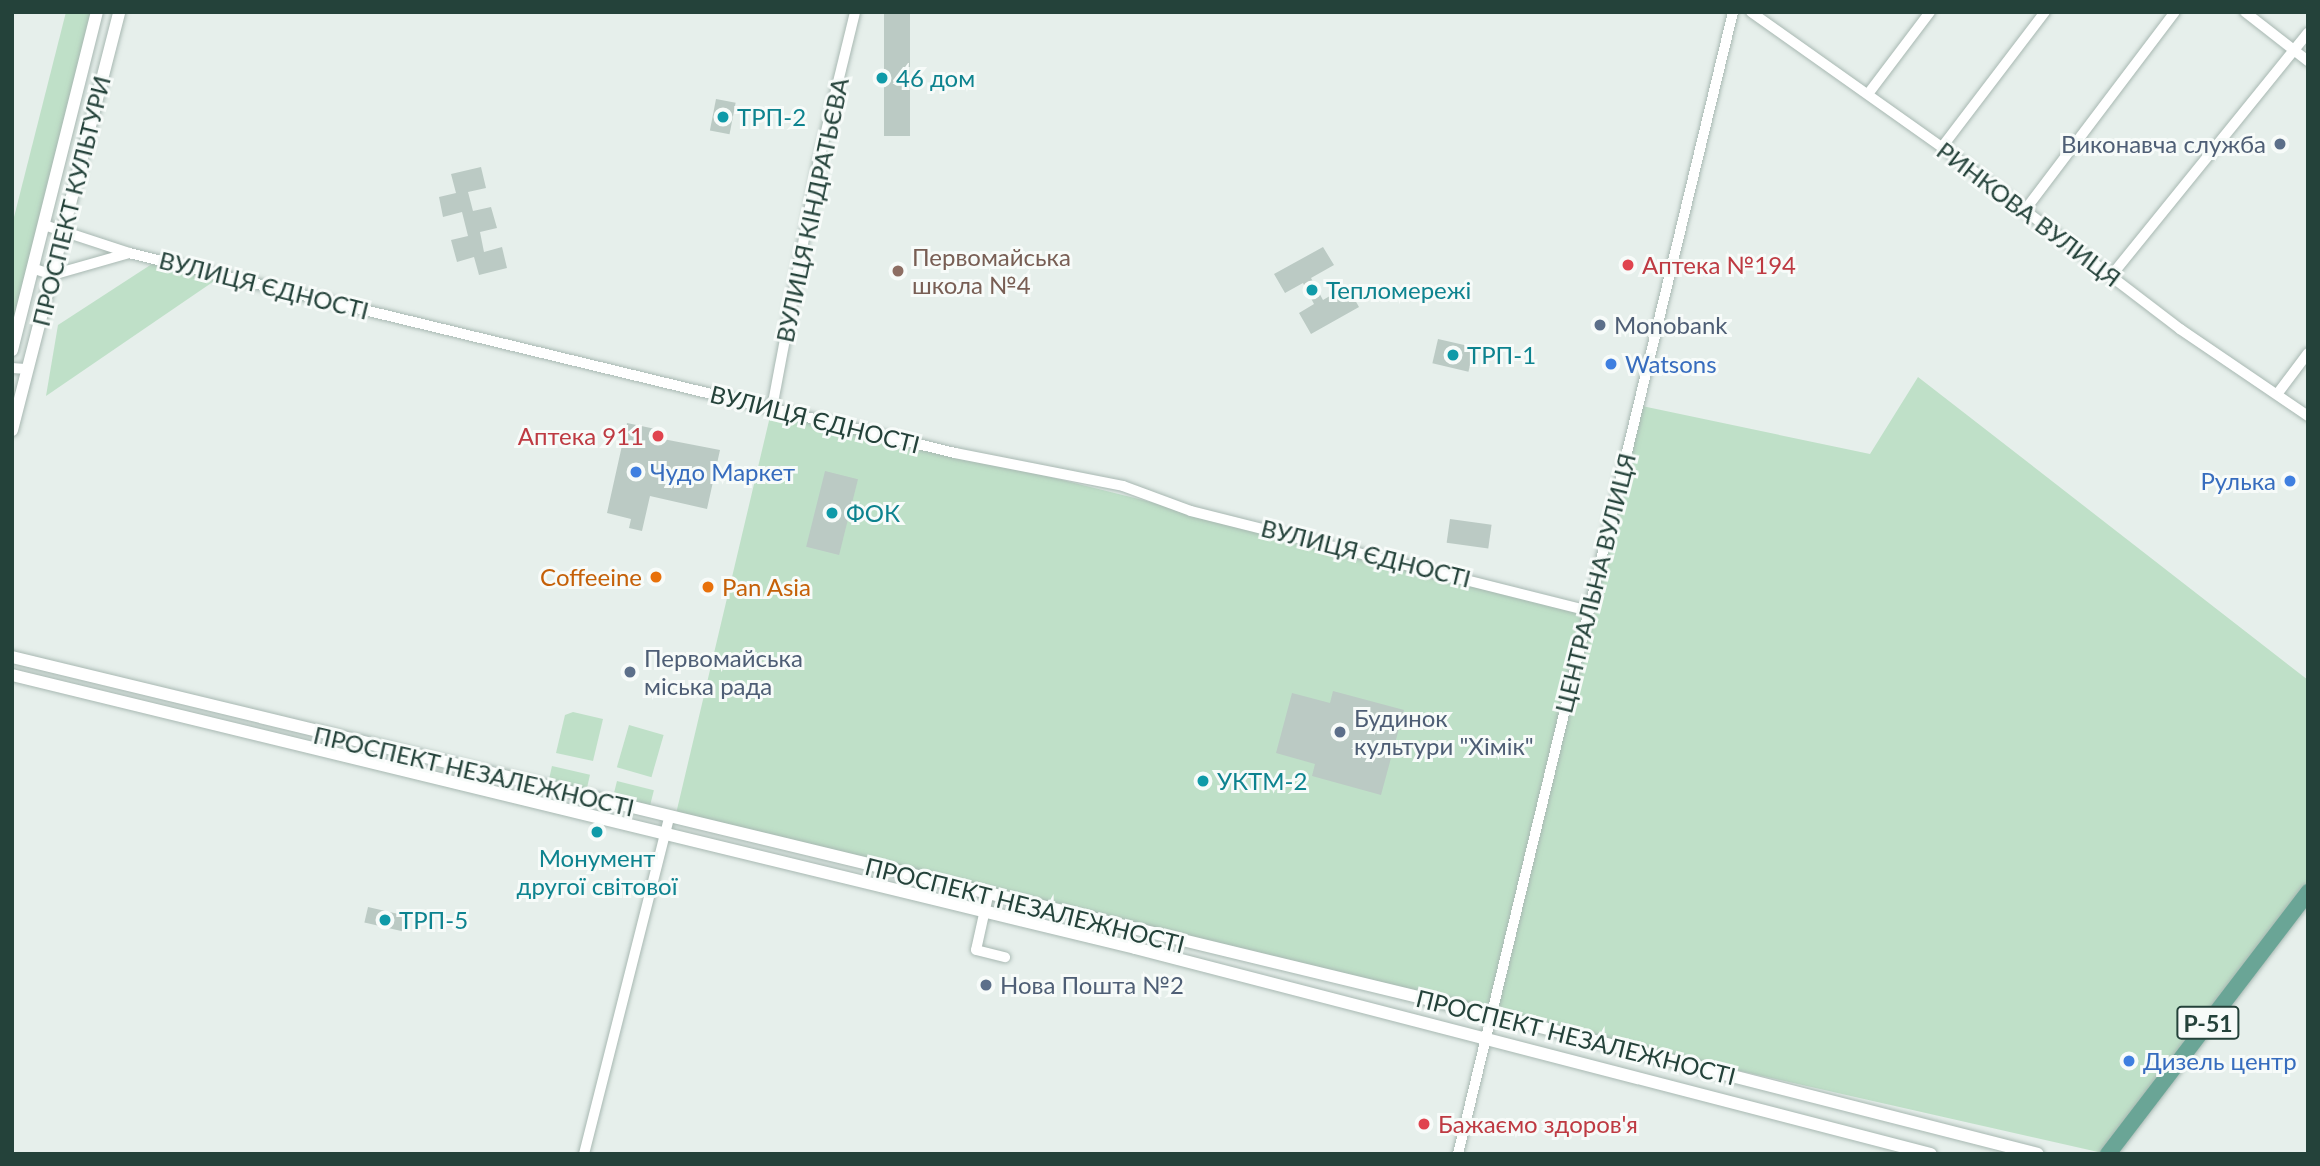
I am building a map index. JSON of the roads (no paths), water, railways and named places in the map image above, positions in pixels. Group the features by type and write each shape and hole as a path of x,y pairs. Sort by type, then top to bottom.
{"main road":[{"name":"Р-51","path":"2108,1154 2308,892"}],"street":[{"name":"ПРОСПЕКТ КУЛЬТУРИ","path":"12,350 97,12"},
{"name":"ПРОСПЕКТ КУЛЬТУРИ","path":"12,430 120,12"},
{"name":"ВУЛИЦЯ КІНДРАТЬЄВА","path":"772,408 819,160 855,12"},
{"name":"ЦЕНТРАЛЬНА ВУЛИЦЯ","path":"1458,1154 1487,1041 1586,610 1733,12"},
{"name":"РИНКОВА ВУЛИЦЯ","path":"1751,12 1942,147 2112,276 2308,416"},
{"path":"1868,94 1930,12"},
{"path":"1942,147 2045,12"},
{"path":"2025,210 2175,12"},
{"path":"2245,12 2308,61"},
{"path":"2112,276 2308,33"},
{"name":"ВУЛИЦЯ ЄДНОСТІ","path":"44,225 129,253 965,456 1123,486 1191,511 1586,610"},
{"path":"32,268 52,275 129,253"},
{"path":"2278,393 2308,354"},
{"path":"12,368 28,369"},
{"name":"ПРОСПЕКТ НЕЗАЛЕЖНОСТІ","path":"12,657 189,703 1493,1015 2038,1154"},
{"name":"ПРОСПЕКТ НЕЗАЛЕЖНОСТІ","path":"12,674 984,912 1931,1154"},
{"path":"186,718 189,703"},
{"path":"584,1154 664,835 672,817"},
{"path":"988,896 976,950 1005,957"}],"place":[{"name":"46 дом","path":"882,78"},
{"name":"ТРП-2","path":"723,117"},
{"name":"Виконавча служба","path":"2280,144"},
{"name":"Аптека №194","path":"1628,265"},
{"name":"Первомайська школа №4","path":"898,271"},
{"name":"Тепломережі","path":"1312,290"},
{"name":"Monobank","path":"1600,325"},
{"name":"ТРП-1","path":"1453,355"},
{"name":"Watsons","path":"1611,364"},
{"name":"Аптека 911","path":"658,436"},
{"name":"Чудо Маркет","path":"636,472"},
{"name":"Рулька","path":"2290,481"},
{"name":"ФОК","path":"832,513"},
{"name":"Coffeeine","path":"656,577"},
{"name":"Pan Asia","path":"708,587"},
{"name":"Первомайська мiська рада","path":"630,672"},
{"name":"Будинок культури \"Хімік\"","path":"1340,732"},
{"name":"УКТМ-2","path":"1203,781"},
{"name":"Монумент другої світової","path":"597,832"},
{"name":"ТРП-5","path":"385,920"},
{"name":"Нова Пошта №2","path":"986,985"},
{"name":"Дизель центр","path":"2129,1061"},
{"name":"Бажаємо здоров'я","path":"1424,1124"}]}
